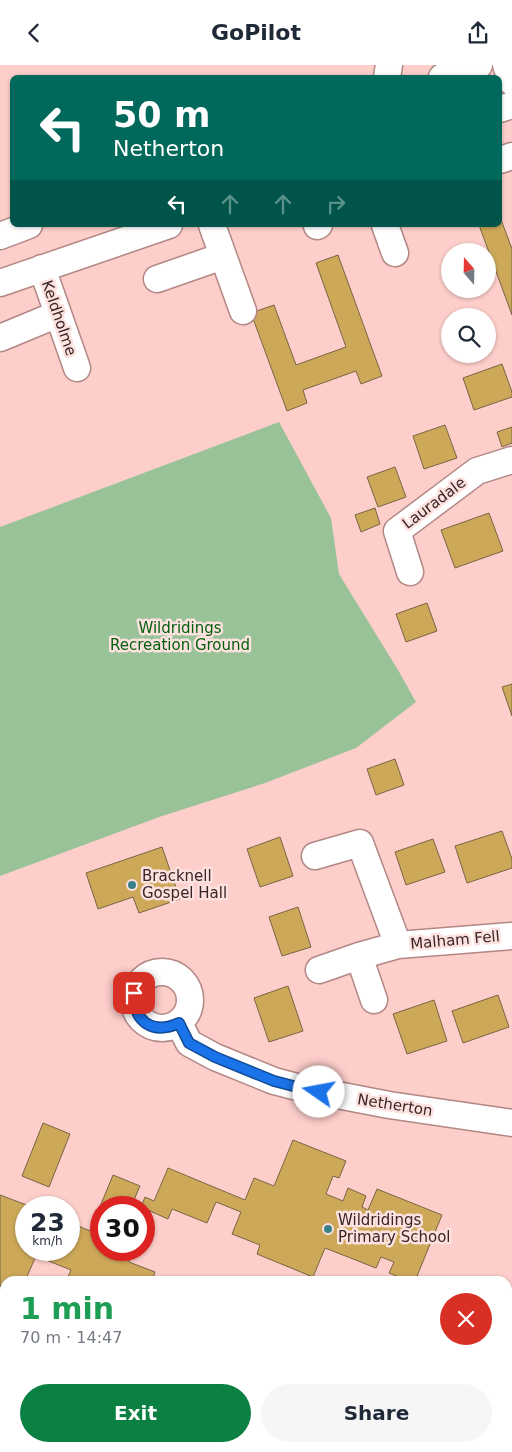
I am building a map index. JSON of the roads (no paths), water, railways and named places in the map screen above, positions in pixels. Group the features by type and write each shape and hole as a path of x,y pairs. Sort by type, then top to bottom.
{"street":[{"path":"448,75 479,65"},
{"path":"506,65 512,82"},
{"path":"0,236 24,227"},
{"name":"Keldholme","path":"0,283 42,268 109,235 157,227"},
{"path":"213,227 243,311"},
{"path":"386,227 395,253"},
{"path":"157,279 223,256"},
{"name":"Keldholme","path":"42,268 76,368"},
{"path":"0,337 58,314"},
{"name":"Lauradale","path":"410,572 396,531 477,471 512,459"},
{"name":"Malham Fell","path":"316,856 360,843 398,945"},
{"name":"Malham Fell","path":"320,970 359,955 398,945 512,936"},
{"path":"359,955 374,1000"},
{"name":"Netherton","path":"179,1023 189,1043 215,1057 274,1081 380,1103 512,1123"}],"place":[{"name":"Bracknell Gospel Hall","path":"132,885"},
{"name":"Wildridings Primary School","path":"328,1229"}],"park label":[{"name":"Wildridings Recreation Ground","path":"180,636"}]}
